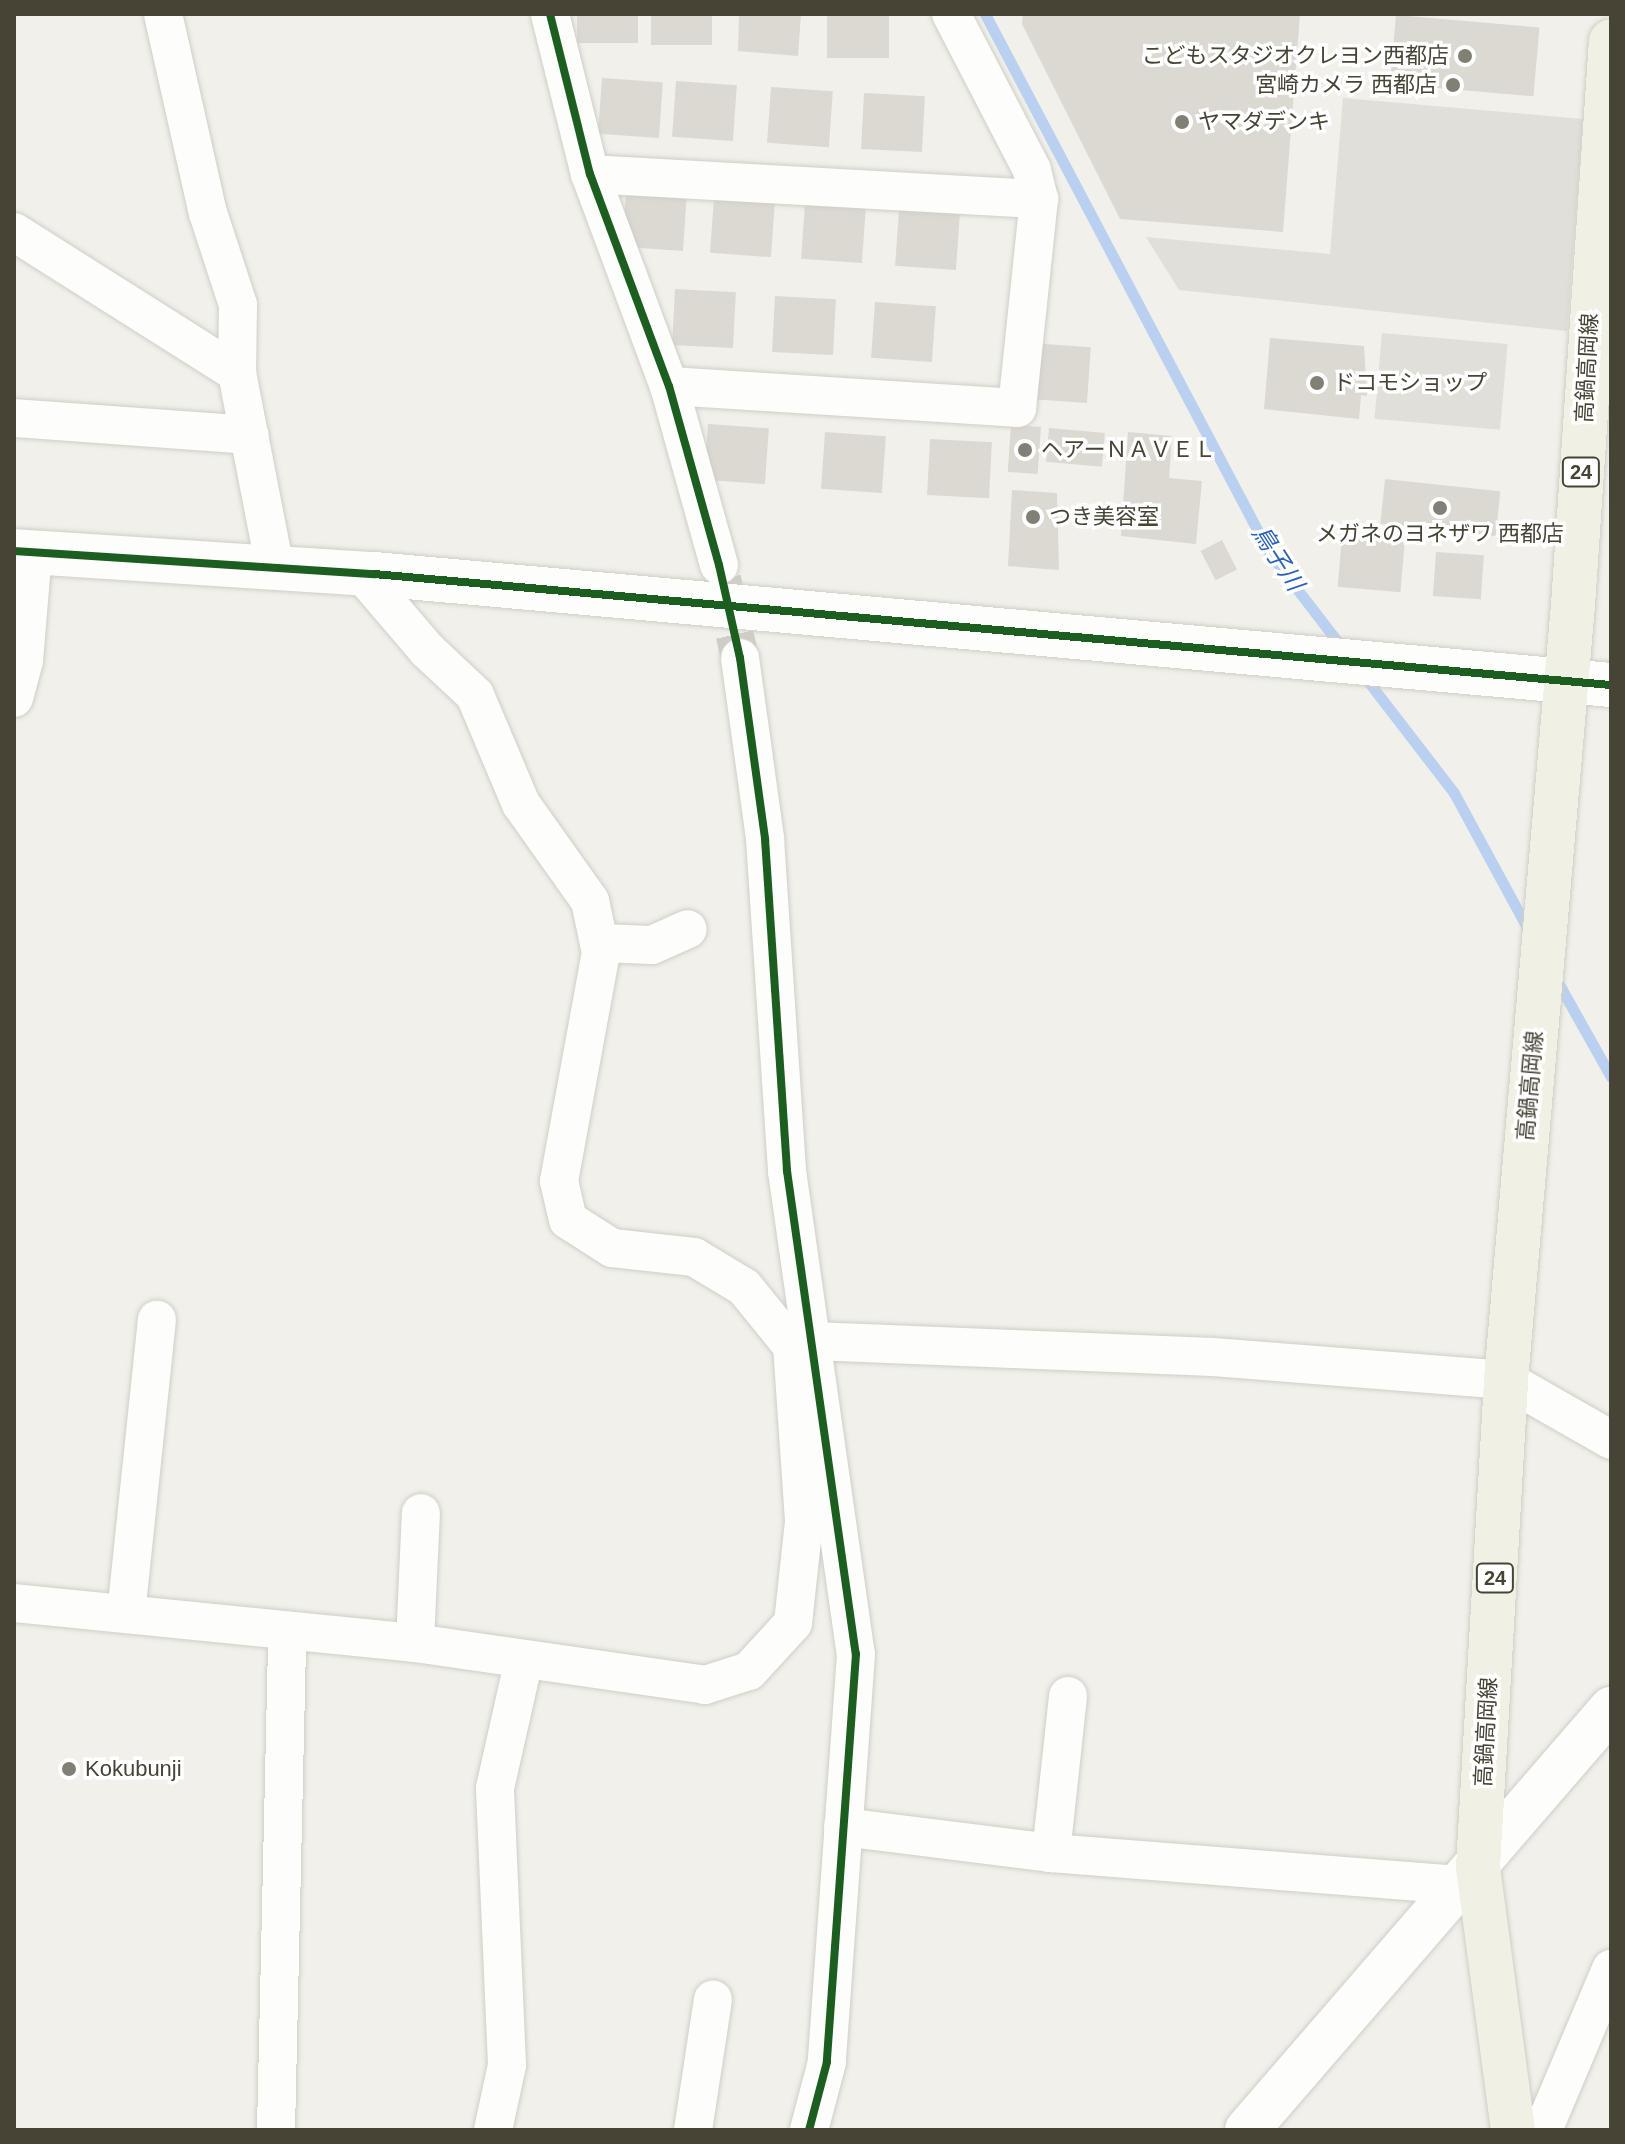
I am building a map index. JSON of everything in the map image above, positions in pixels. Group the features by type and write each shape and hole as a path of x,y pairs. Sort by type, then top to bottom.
{"main road":[{"name":"高鍋高岡線","path":"1513,2130 1470,1876 1506,1380 1603,242 1611,41"}],"street":[{"path":"163,14 208,213 238,305 237,373 275,568"},
{"path":"550,14 590,174 669,386 719,565"},
{"path":"669,386 1017,408 1039,199 1032,170 951,14"},
{"path":"590,174 1039,199"},
{"path":"14,232 237,373"},
{"path":"14,418 249,435"},
{"path":"14,698 24,661 24,552 362,574 1611,685"},
{"path":"362,574 475,695 521,804 590,901 599,943 559,1181 568,1220 612,1248 694,1257 744,1287 802,1343 856,1654 827,2062 809,2130"},
{"path":"14,1603 415,1643 705,1685 749,1671 793,1623 804,1521 802,1343 765,839 740,658"},
{"path":"599,943 652,945 688,929"},
{"path":"126,1614 157,1320"},
{"path":"802,1343 1213,1357 1506,1380 1611,1440"},
{"path":"415,1643 421,1513"},
{"path":"276,2130 287,1631"},
{"path":"493,2130 507,2065 495,1788 524,1659"},
{"path":"1051,1853 1068,1696"},
{"path":"1247,2130 1470,1876 1611,1709"},
{"path":"843,1827 1051,1853 1470,1876"},
{"path":"1543,2130 1611,1969"},
{"path":"693,2130 713,2000"}],"shaded area":[{"path":"1343,98 1583,119 1567,331 1179,290 1146,237 1330,254"},
{"path":"1382,333 1508,344 1500,430 1375,419"}],"building":[{"path":"577,14 638,14 638,43 577,43"},
{"path":"651,14 712,14 712,45 651,45"},
{"path":"739,14 801,14 798,56 738,51"},
{"path":"827,14 889,14 889,58 827,58"},
{"name":"ヤマダデンキ","path":"1023,14 1300,14 1283,232 1120,219 1022,24"},
{"name":"こどもスタジオクレヨン西都店","path":"1396,15 1539,28 1533,96 1390,84"},
{"path":"602,78 663,82 659,138 598,134"},
{"path":"676,81 737,85 733,141 672,137"},
{"path":"771,87 833,91 829,147 767,143"},
{"path":"864,93 925,96 922,152 861,149"},
{"path":"626,191 687,195 683,251 622,247"},
{"path":"714,197 775,201 771,257 710,253"},
{"path":"805,203 866,207 862,263 801,259"},
{"path":"899,210 960,214 956,270 895,266"},
{"path":"675,289 736,292 733,348 672,345"},
{"path":"775,296 836,299 833,355 772,352"},
{"path":"875,302 936,306 932,362 871,358"},
{"name":"ドコモショップ","path":"1270,338 1364,346 1367,396 1361,395 1359,419 1264,409"},
{"path":"1030,343 1091,347 1087,403 1026,399"},
{"path":"708,424 769,428 765,484 704,480"},
{"name":"ヘアーＮＡＶＥＬ","path":"1011,425 1041,427 1038,474 1008,472"},
{"path":"1049,428 1105,433 1102,467 1046,462"},
{"path":"825,432 886,436 882,493 821,489"},
{"path":"1128,432 1172,436 1169,478 1202,481 1196,544 1121,536"},
{"path":"930,439 992,442 989,498 927,495"},
{"name":"メガネのヨネザワ 西都店","path":"1385,479 1500,491 1496,536 1380,524"},
{"name":"つき美容室","path":"1012,490 1057,493 1059,570 1008,566"},
{"path":"1342,537 1405,542 1400,592 1338,587"},
{"path":"1222,540 1237,569 1216,580 1201,551"},
{"path":"1436,552 1484,555 1481,599 1433,596"}],"waterway":[{"name":"鳥子川","path":"985,14 1270,554 1344,650"},
{"name":"鳥子川","path":"1364,676 1454,793 1530,933"},
{"name":"鳥子川","path":"1556,979 1611,1077"}],"tunnel":[{"path":"722,579 740,658"}],"cycle path":[{"path":"550,14 590,174 669,386 719,565 740,658 765,839 787,1171 856,1654 827,2062 809,2130"},
{"path":"14,551 374,574 1611,685"}],"place":[{"name":"こどもスタジオクレヨン西都店","path":"1465,56"},
{"name":"宮崎カメラ 西都店","path":"1453,85"},
{"name":"ヤマダデンキ","path":"1182,122"},
{"name":"ドコモショップ","path":"1317,383"},
{"name":"ヘアーＮＡＶＥＬ","path":"1025,450"},
{"name":"メガネのヨネザワ 西都店","path":"1440,508"},
{"name":"つき美容室","path":"1033,517"},
{"name":"Kokubunji","path":"69,1769"}]}
